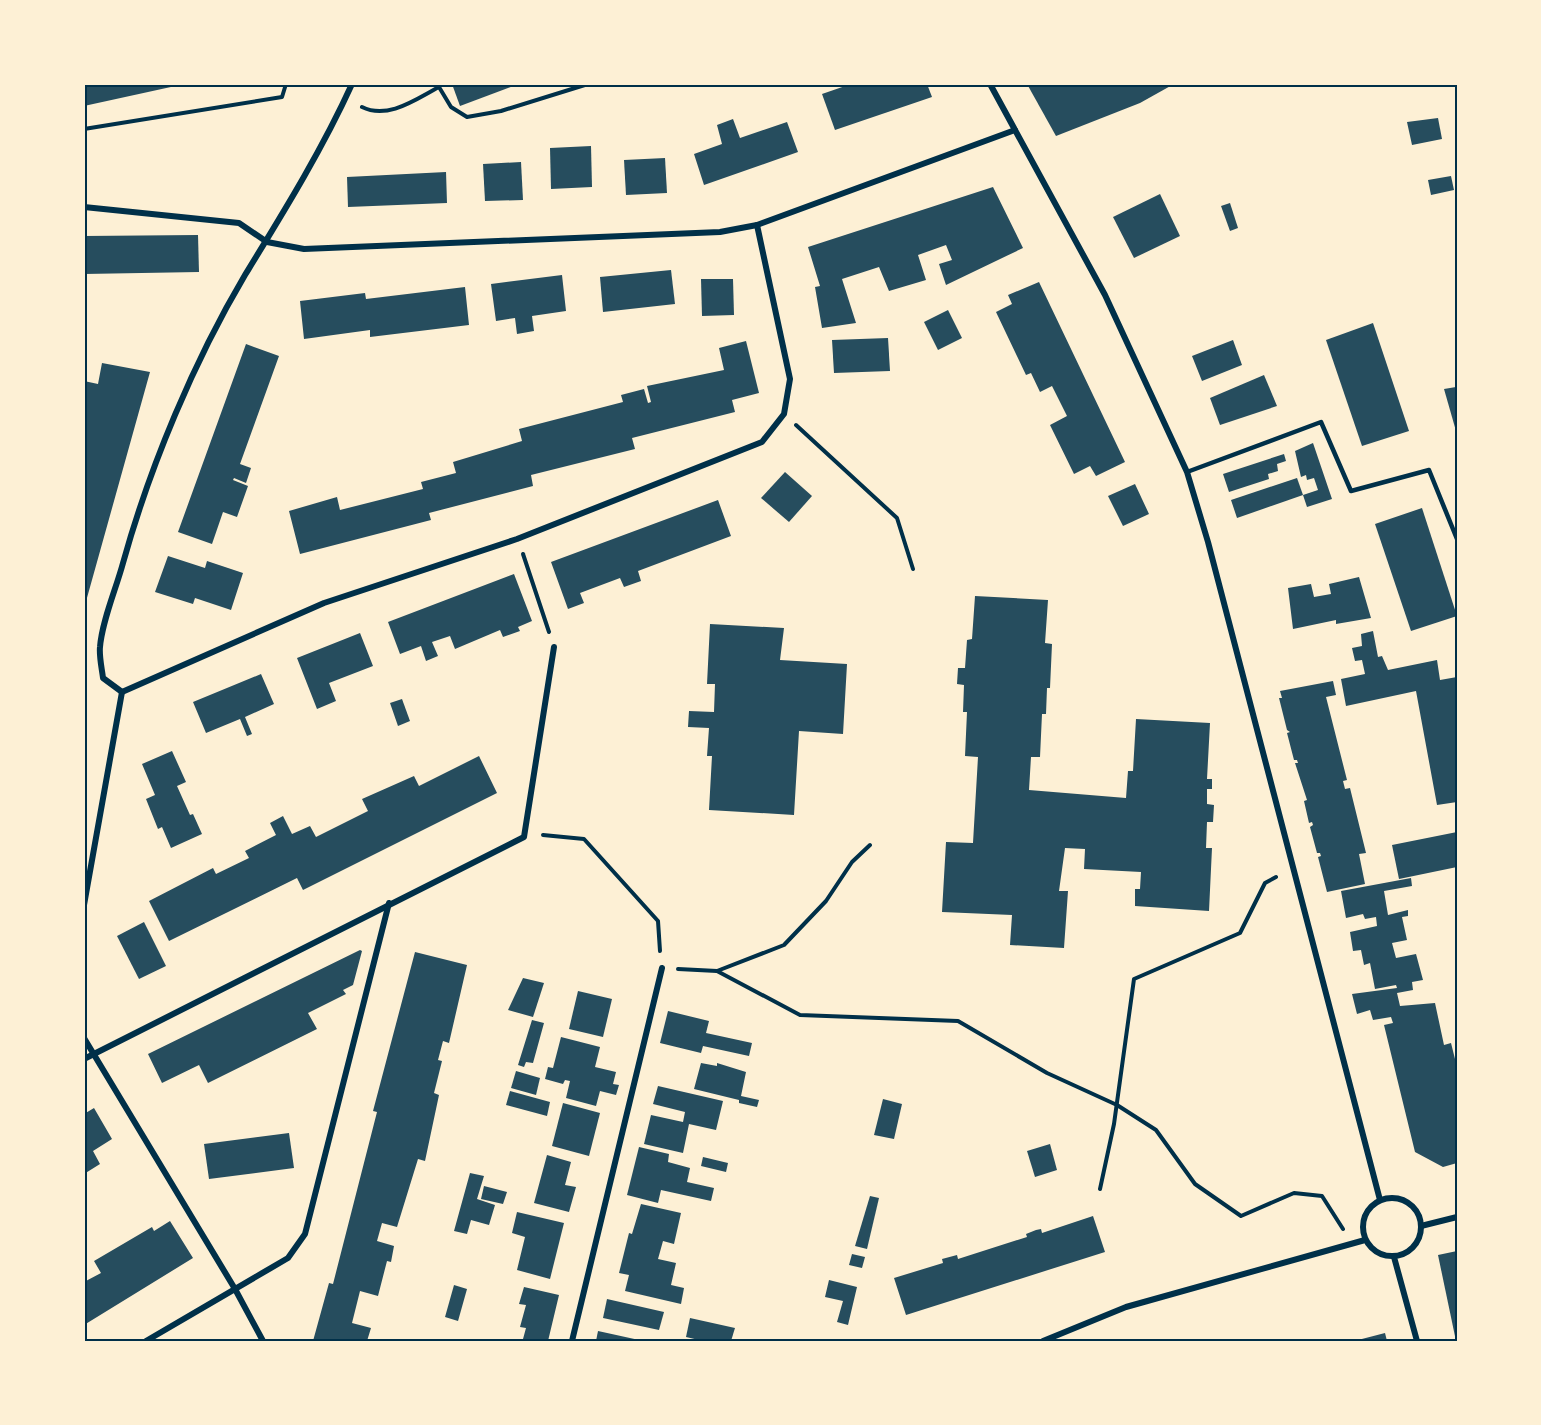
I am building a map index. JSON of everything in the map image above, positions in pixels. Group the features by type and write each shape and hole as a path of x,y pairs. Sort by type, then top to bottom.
{"street":[{"path":"122,692 103,678 100,647 127,550 156,459 191,381 245,276 267,242 352,84"},
{"path":"990,84 1105,294 1187,472 1211,554 1380,1200"},
{"path":"84,207 239,223 267,242 304,249 720,232 757,225 1015,130"},
{"path":"122,692 324,603 517,538 762,442 784,414 790,379 757,225"},
{"path":"84,1059 389,903 524,837 554,647"},
{"path":"84,905 122,692"},
{"path":"146,1341 288,1258 305,1234 389,903"},
{"path":"572,1341 662,968"},
{"path":"84,1038 235,1289 263,1341"},
{"path":"1389,1198 1407,1202 1419,1217 1421,1226 1417,1243 1411,1250 1394,1257 1380,1254 1365,1240 1363,1231 1366,1213 1380,1200 1389,1198"},
{"path":"1421,1226 1457,1217"},
{"path":"1043,1341 1126,1307 1365,1240"},
{"path":"1394,1257 1417,1341"}],"lane":[{"path":"1187,472 1321,422 1351,491 1429,470 1457,539"}],"path":[{"path":"84,129 282,97 286,84"},
{"path":"345,98 371,112 395,110 439,86 451,107 466,117 501,111 588,84"},
{"path":"784,414 897,518 913,569"},
{"path":"517,538 554,647"},
{"path":"524,837 541,835 584,839 658,921 662,968 717,971 784,945 826,901 852,862 870,846"},
{"path":"1100,1189 1117,1105 1134,979 1240,933 1265,883 1292,867"},
{"path":"717,971 800,1015 958,1022 1047,1073 1117,1105 1156,1130 1194,1184 1240,1216 1294,1193 1322,1196 1352,1244"}],"building":[{"path":"84,84 180,84 180,85 84,106"},
{"path":"452,84 519,84 460,106"},
{"path":"851,84 927,84 932,97 835,130 822,94"},
{"path":"1027,84 1174,84 1140,103 1056,136"},
{"path":"1438,118 1442,139 1412,145 1407,122"},
{"path":"733,119 740,138 787,122 798,152 704,185 694,154 722,144 717,125"},
{"path":"591,146 592,187 551,189 550,148"},
{"path":"665,158 667,193 626,195 624,160"},
{"path":"521,162 523,200 485,201 483,164"},
{"path":"446,172 447,203 348,207 347,177"},
{"path":"1451,176 1454,190 1431,195 1428,180"},
{"path":"993,187 1023,248 946,285 939,264 952,260 946,245 918,255 926,280 889,291 879,267 842,279 856,323 822,328 815,287 820,286 808,247"},
{"path":"1160,194 1180,236 1134,258 1113,217"},
{"path":"1230,203 1238,228 1230,231 1221,206"},
{"path":"198,235 199,272 84,274 84,236"},
{"path":"671,270 675,304 603,312 600,277"},
{"path":"562,275 566,311 532,316 534,331 517,334 515,318 496,321 491,284"},
{"path":"701,279 733,279 734,315 702,316"},
{"path":"1039,282 1125,462 1096,476 1090,466 1074,474 1050,425 1067,416 1052,386 1040,392 1031,373 1026,375 996,312 1012,304 1008,295"},
{"path":"465,287 469,325 370,337 370,330 304,339 300,301 365,293 366,299"},
{"path":"948,310 962,338 938,350 924,322"},
{"path":"1373,323 1409,431 1362,446 1326,340"},
{"path":"888,338 890,371 834,373 832,340"},
{"path":"1233,340 1242,365 1202,381 1192,356"},
{"path":"746,341 759,393 732,400 735,412 632,438 635,449 531,475 533,486 429,513 431,520 300,554 289,511 337,497 340,510 423,489 421,482 456,473 453,462 522,441 519,429 623,402 621,395 644,389 648,403 651,402 647,386 724,370 719,348"},
{"path":"246,344 279,356 240,464 251,468 246,483 234,478 233,480 248,486 237,517 223,512 212,544 178,532"},
{"path":"102,363 150,372 85,605 84,381 98,384"},
{"path":"1264,375 1277,406 1220,425 1210,398"},
{"path":"1456,387 1457,391 1456,431 1444,389"},
{"path":"1313,443 1332,499 1307,507 1303,495 1318,490 1314,478 1307,480 1306,475 1301,477 1295,451"},
{"path":"1284,454 1286,461 1277,464 1278,471 1268,474 1269,479 1229,492 1223,474"},
{"path":"785,472 812,496 789,522 761,498"},
{"path":"1297,478 1303,495 1237,518 1231,500"},
{"path":"1135,484 1149,514 1123,526 1108,496"},
{"path":"718,500 731,536 638,571 641,581 624,587 620,578 580,593 584,603 568,609 551,562"},
{"path":"1422,508 1457,616 1411,631 1375,524"},
{"path":"168,556 205,568 207,561 243,573 231,610 195,598 193,604 155,592"},
{"path":"514,574 532,621 518,627 520,631 503,637 500,630 455,649 450,636 432,642 438,656 426,661 421,646 400,654 388,622"},
{"path":"1359,577 1371,618 1336,624 1336,620 1293,629 1288,588 1311,584 1314,597 1331,594 1329,584"},
{"path":"975,596 1048,600 1045,643 1052,644 1050,688 1047,688 1046,714 1042,714 1040,757 1031,757 1029,790 1126,798 1128,771 1133,771 1136,719 1210,723 1207,779 1212,779 1212,789 1207,789 1207,804 1214,805 1213,822 1207,822 1206,848 1212,848 1209,911 1135,906 1135,889 1140,889 1141,872 1084,869 1085,849 1065,848 1059,891 1068,891 1064,948 1010,945 1012,915 942,912 946,842 973,843 978,757 965,756 967,712 963,712 964,685 957,684 958,668 965,668 967,640 972,639"},
{"path":"710,624 784,628 780,660 847,664 843,734 799,731 794,815 709,810 712,756 707,756 709,728 688,727 689,711 714,712 715,684 707,684"},
{"path":"1373,631 1378,657 1382,656 1388,670 1437,660 1440,680 1457,677 1457,802 1437,805 1416,691 1346,706 1341,679 1365,674 1362,660 1355,661 1352,648 1362,646 1361,634"},
{"path":"360,633 373,666 329,683 336,701 317,709 297,658"},
{"path":"261,674 274,704 245,717 252,734 247,736 240,719 206,733 193,702"},
{"path":"1333,681 1336,695 1326,697 1347,780 1343,781 1345,789 1350,788 1366,853 1359,854 1365,884 1327,892 1318,857 1321,856 1317,853 1310,827 1313,825 1312,822 1309,823 1304,801 1307,800 1295,763 1298,763 1294,760 1287,733 1290,732 1287,730 1279,698 1282,698 1280,691"},
{"path":"402,699 410,721 398,726 390,703"},
{"path":"172,751 186,782 177,786 190,815 193,814 202,834 171,848 162,827 158,829 146,799 155,795 142,764"},
{"path":"479,756 497,793 303,890 297,878 169,941 149,901 213,868 216,874 249,858 245,851 276,835 270,823 283,816 292,834 310,826 316,837 368,811 362,799 414,776 419,786"},
{"path":"1457,832 1457,867 1399,879 1392,845"},
{"path":"1411,878 1412,886 1384,891 1388,915 1408,910 1408,916 1402,917 1407,940 1392,943 1396,958 1416,954 1423,980 1412,982 1413,990 1397,993 1400,1006 1435,1003 1444,1045 1451,1043 1457,1067 1457,1163 1443,1167 1415,1152 1384,1025 1393,1023 1391,1017 1373,1020 1370,1010 1357,1014 1352,994 1397,988 1396,985 1375,989 1370,963 1364,965 1361,950 1353,951 1350,932 1377,926 1376,917 1365,919 1363,914 1346,918 1341,891"},
{"path":"144,922 166,966 139,979 117,936"},
{"path":"362,951 353,985 343,990 346,994 308,1013 317,1029 208,1083 199,1065 162,1083 148,1054"},
{"path":"415,952 467,965 449,1043 443,1041 438,1060 442,1061 434,1093 439,1095 425,1161 418,1159 397,1227 382,1223 377,1241 394,1246 391,1262 387,1261 378,1296 360,1291 352,1323 371,1328 367,1341 313,1341 329,1283 333,1284 377,1112 373,1111"},
{"path":"523,978 544,983 533,1017 508,1010"},
{"path":"578,991 612,999 603,1037 569,1029"},
{"path":"668,1011 709,1021 706,1033 752,1043 749,1056 703,1046 701,1053 660,1043"},
{"path":"532,1020 544,1023 533,1063 526,1062 524,1067 518,1065"},
{"path":"561,1037 600,1047 595,1067 616,1072 613,1084 619,1085 616,1095 600,1091 596,1106 566,1098 570,1081 565,1080 563,1084 545,1079 548,1067 553,1068"},
{"path":"701,1063 717,1066 717,1063 746,1072 741,1096 759,1100 757,1107 694,1089"},
{"path":"516,1071 540,1078 536,1095 511,1088"},
{"path":"658,1086 723,1101 716,1130 689,1124 683,1153 644,1144 651,1115 683,1122 685,1112 653,1104"},
{"path":"510,1091 550,1102 547,1116 506,1105"},
{"path":"883,1099 902,1104 894,1139 874,1135"},
{"path":"563,1103 600,1113 589,1156 552,1146"},
{"path":"94,1108 112,1139 93,1151 100,1164 84,1174 84,1114"},
{"path":"289,1133 294,1168 209,1179 204,1144"},
{"path":"1050,1144 1057,1170 1035,1177 1027,1151"},
{"path":"639,1147 669,1154 668,1162 690,1168 687,1182 714,1188 711,1201 661,1190 658,1203 627,1195"},
{"path":"547,1155 571,1162 565,1185 576,1187 569,1212 534,1203"},
{"path":"703,1157 728,1163 726,1172 701,1166"},
{"path":"470,1173 484,1176 477,1199 495,1205 489,1225 471,1220 467,1234 454,1231"},
{"path":"484,1186 507,1192 503,1204 481,1199"},
{"path":"870,1196 879,1198 867,1249 855,1246"},
{"path":"641,1204 681,1213 674,1244 663,1241 658,1259 676,1263 671,1285 684,1288 681,1304 625,1291 629,1275 619,1273 629,1233 632,1234"},
{"path":"517,1212 564,1223 550,1279 517,1270 525,1237 512,1233"},
{"path":"1093,1216 1105,1252 906,1315 894,1278 943,1263 942,1259 957,1255 958,1259 1027,1237 1026,1234 1036,1230 1041,1229 1042,1233"},
{"path":"170,1221 193,1258 84,1325 84,1282 101,1273 94,1261 152,1227 154,1231"},
{"path":"1457,1251 1457,1341 1456,1341 1438,1255"},
{"path":"852,1254 865,1257 862,1268 849,1265"},
{"path":"829,1280 857,1287 848,1325 837,1322 843,1301 825,1297"},
{"path":"454,1285 467,1289 458,1321 445,1317"},
{"path":"524,1287 559,1295 548,1341 523,1339 526,1328 520,1327 526,1305 519,1304"},
{"path":"607,1299 664,1312 659,1330 603,1318"},
{"path":"690,1318 735,1328 731,1341 703,1341 686,1337"},
{"path":"598,1331 639,1340 639,1341 596,1341"},
{"path":"1385,1333 1387,1341 1358,1341 1358,1340"}]}
